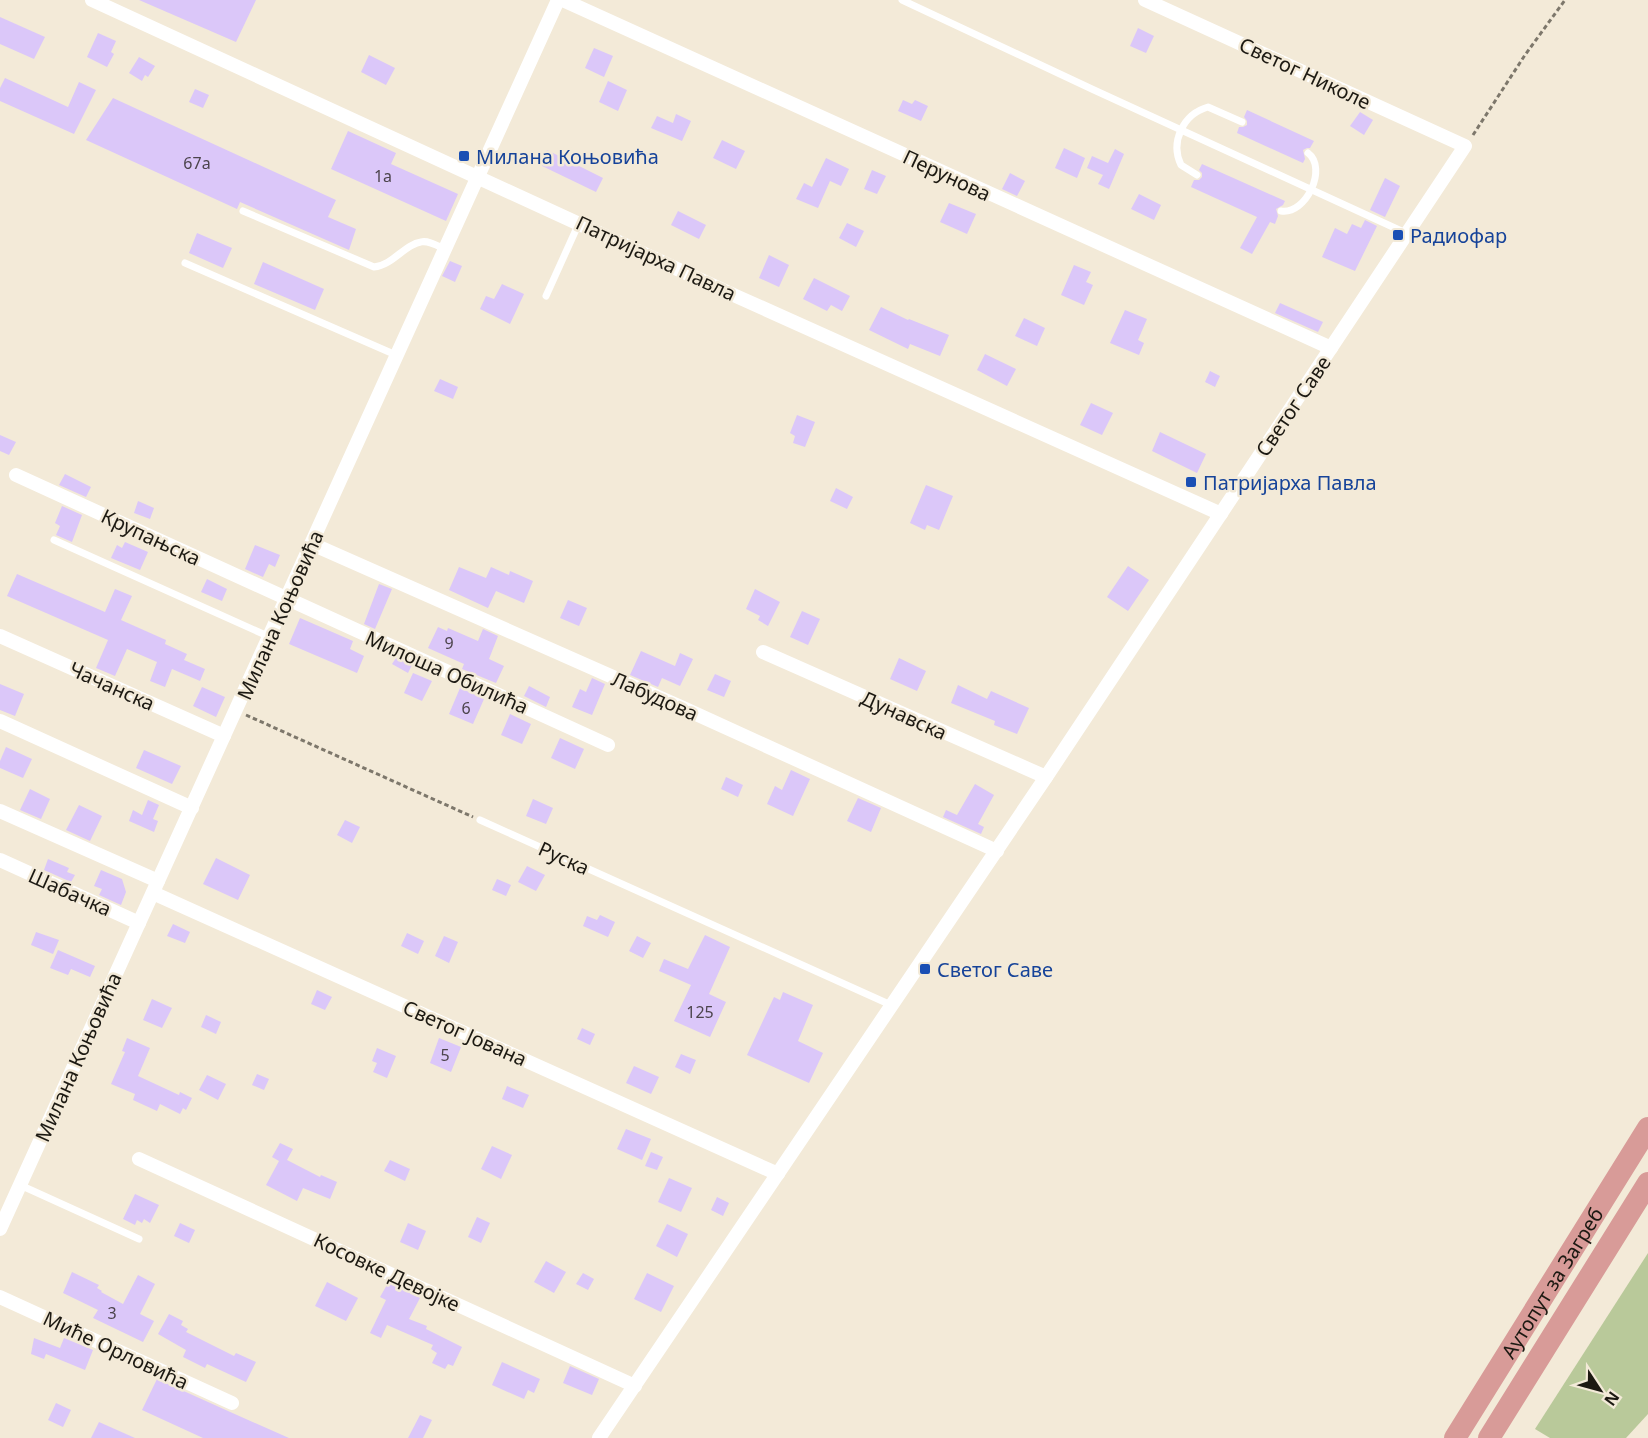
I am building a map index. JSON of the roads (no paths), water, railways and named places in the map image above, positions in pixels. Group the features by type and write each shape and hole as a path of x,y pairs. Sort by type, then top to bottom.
{"highway":[{"name":"Аутопут за Загреб","path":"1455,1438 1648,1128"},
{"name":"Аутопут за Загреб","path":"1489,1438 1648,1183"}],"street":[{"name":"Патријарха Павла","path":"92,0 1221,514"},
{"name":"Милана Коњовића","path":"0,1229 558,0"},
{"name":"Перунова","path":"563,0 1331,348"},
{"name":"Светог Николе","path":"1145,0 1465,146"},
{"name":"Светог Саве","path":"599,1438 1046,777 1465,146"},
{"name":"Крупањска","path":"16,475 287,600"},
{"name":"Лабудова","path":"312,544 674,704 996,851"},
{"name":"Милоша Обилића","path":"287,600 608,745"},
{"name":"Чачанска","path":"0,636 224,736"},
{"name":"Дунавска","path":"763,652 1046,777"},
{"path":"0,721 192,808"},
{"name":"Светог Јована","path":"0,811 155,887 778,1174"},
{"name":"Шабачка","path":"0,860 139,923"},
{"name":"Косовке Девојке","path":"139,1160 635,1386"},
{"name":"Миће Орловића","path":"0,1297 232,1403"}],"lane":[{"path":"902,0 1408,234"},
{"path":"1197,175 1181,165 1176,150 1181,130 1194,113 1208,107 1242,122"},
{"path":"1281,211 1285,212 1301,205 1312,189 1314,163 1312,156 1308,153"},
{"path":"243,211 374,267 386,264 418,242 428,242 445,249"},
{"path":"546,296 579,223"},
{"path":"185,263 396,355"},
{"path":"54,540 270,637"},
{"name":"Руска","path":"480,820 891,1005"},
{"path":"20,1185 139,1239"}],"place":[{"name":"Милана Коњовића","path":"464,156"},
{"name":"Радиофар","path":"1398,235"},
{"name":"Патријарха Павла","path":"1191,482"},
{"name":"Светог Саве","path":"925,969"}]}
